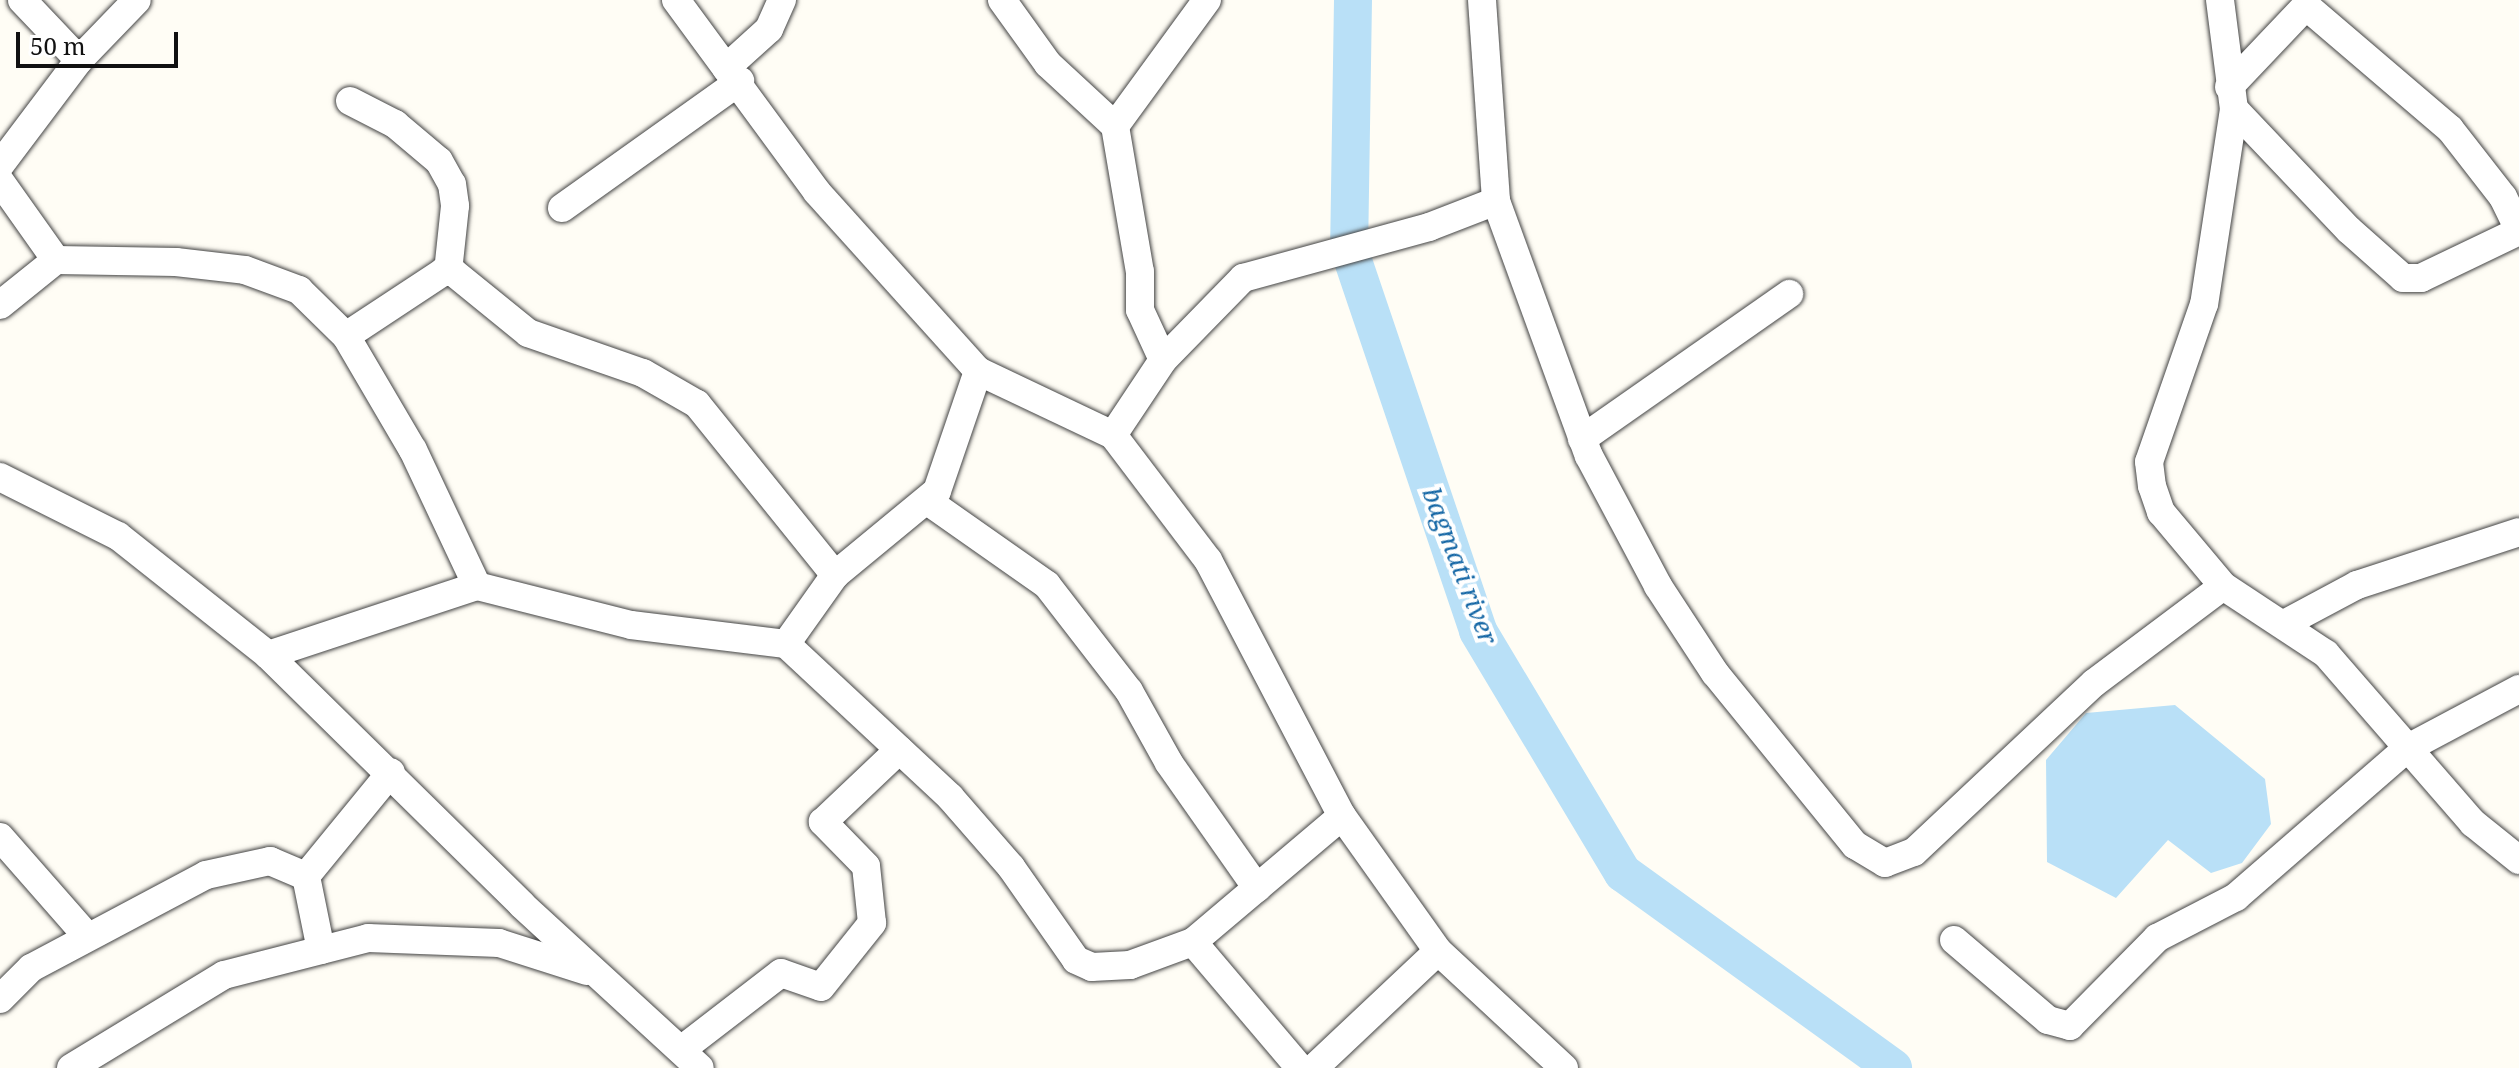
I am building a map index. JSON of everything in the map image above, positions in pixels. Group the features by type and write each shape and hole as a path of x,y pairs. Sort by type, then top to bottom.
{"street":[{"path":"22,0 79,60"},
{"path":"0,165 79,60 137,0"},
{"path":"676,0 817,192 978,371 1113,435 1174,509 1208,560 1342,816 1438,951 1564,1068"},
{"path":"562,208 733,74 769,29 782,0"},
{"path":"1002,0 1021,34 1048,64 1115,126 1140,272 1140,310 1163,360"},
{"path":"1115,126 1207,0"},
{"path":"1482,0 1496,201 1582,439 1658,586 1715,673 1855,845 1885,863 1914,852 2094,683 2223,586"},
{"path":"2220,0 2231,98 2204,304 2149,462 2161,512 2223,586 2326,654 2473,823 2519,860"},
{"path":"2309,3 2450,129 2503,197 2519,231 2421,278 2403,278 2349,230 2231,98 2309,3"},
{"path":"350,101 395,124 439,161 452,184 455,206 448,271"},
{"path":"0,181 56,260"},
{"path":"1113,435 1163,360 1243,278 1429,227 1496,201"},
{"path":"0,305 56,260 176,262 276,278 299,290 346,336 413,450 477,586"},
{"path":"346,336 448,271"},
{"path":"448,271 528,333 643,373 697,404 835,575"},
{"path":"1582,439 1789,294"},
{"path":"786,644 835,575 929,502 944,477 978,371"},
{"path":"0,477 118,536 268,655 597,974 690,1059 781,973 821,987 872,923 866,866 823,822 899,750"},
{"path":"929,502 1047,585 1129,691 1169,763 1257,888"},
{"path":"2284,624 2357,585 2519,532"},
{"path":"268,655 477,586 631,625 786,644 899,750 987,839 1076,960 1092,967 1130,965 1193,942 1342,816"},
{"path":"1954,940 2048,1020 2070,1026 2157,938 2236,897 2406,749 2519,689"},
{"path":"306,876 391,772"},
{"path":"0,837 86,935"},
{"path":"0,999 31,968 86,935 206,875 270,861 306,876"},
{"path":"306,876 321,950"},
{"path":"71,1068 224,975 368,938 499,943 597,974"},
{"path":"1193,942 1300,1068"},
{"path":"1314,1068 1438,951"}],"water":[{"path":"2175,705 2265,779 2271,824 2242,863 2211,873 2168,840 2116,898 2047,862 2046,760 2086,713"}],"waterway":[{"name":"bagmati river","path":"1353,0 1349,249 1478,631 1623,873 1893,1068"}]}
